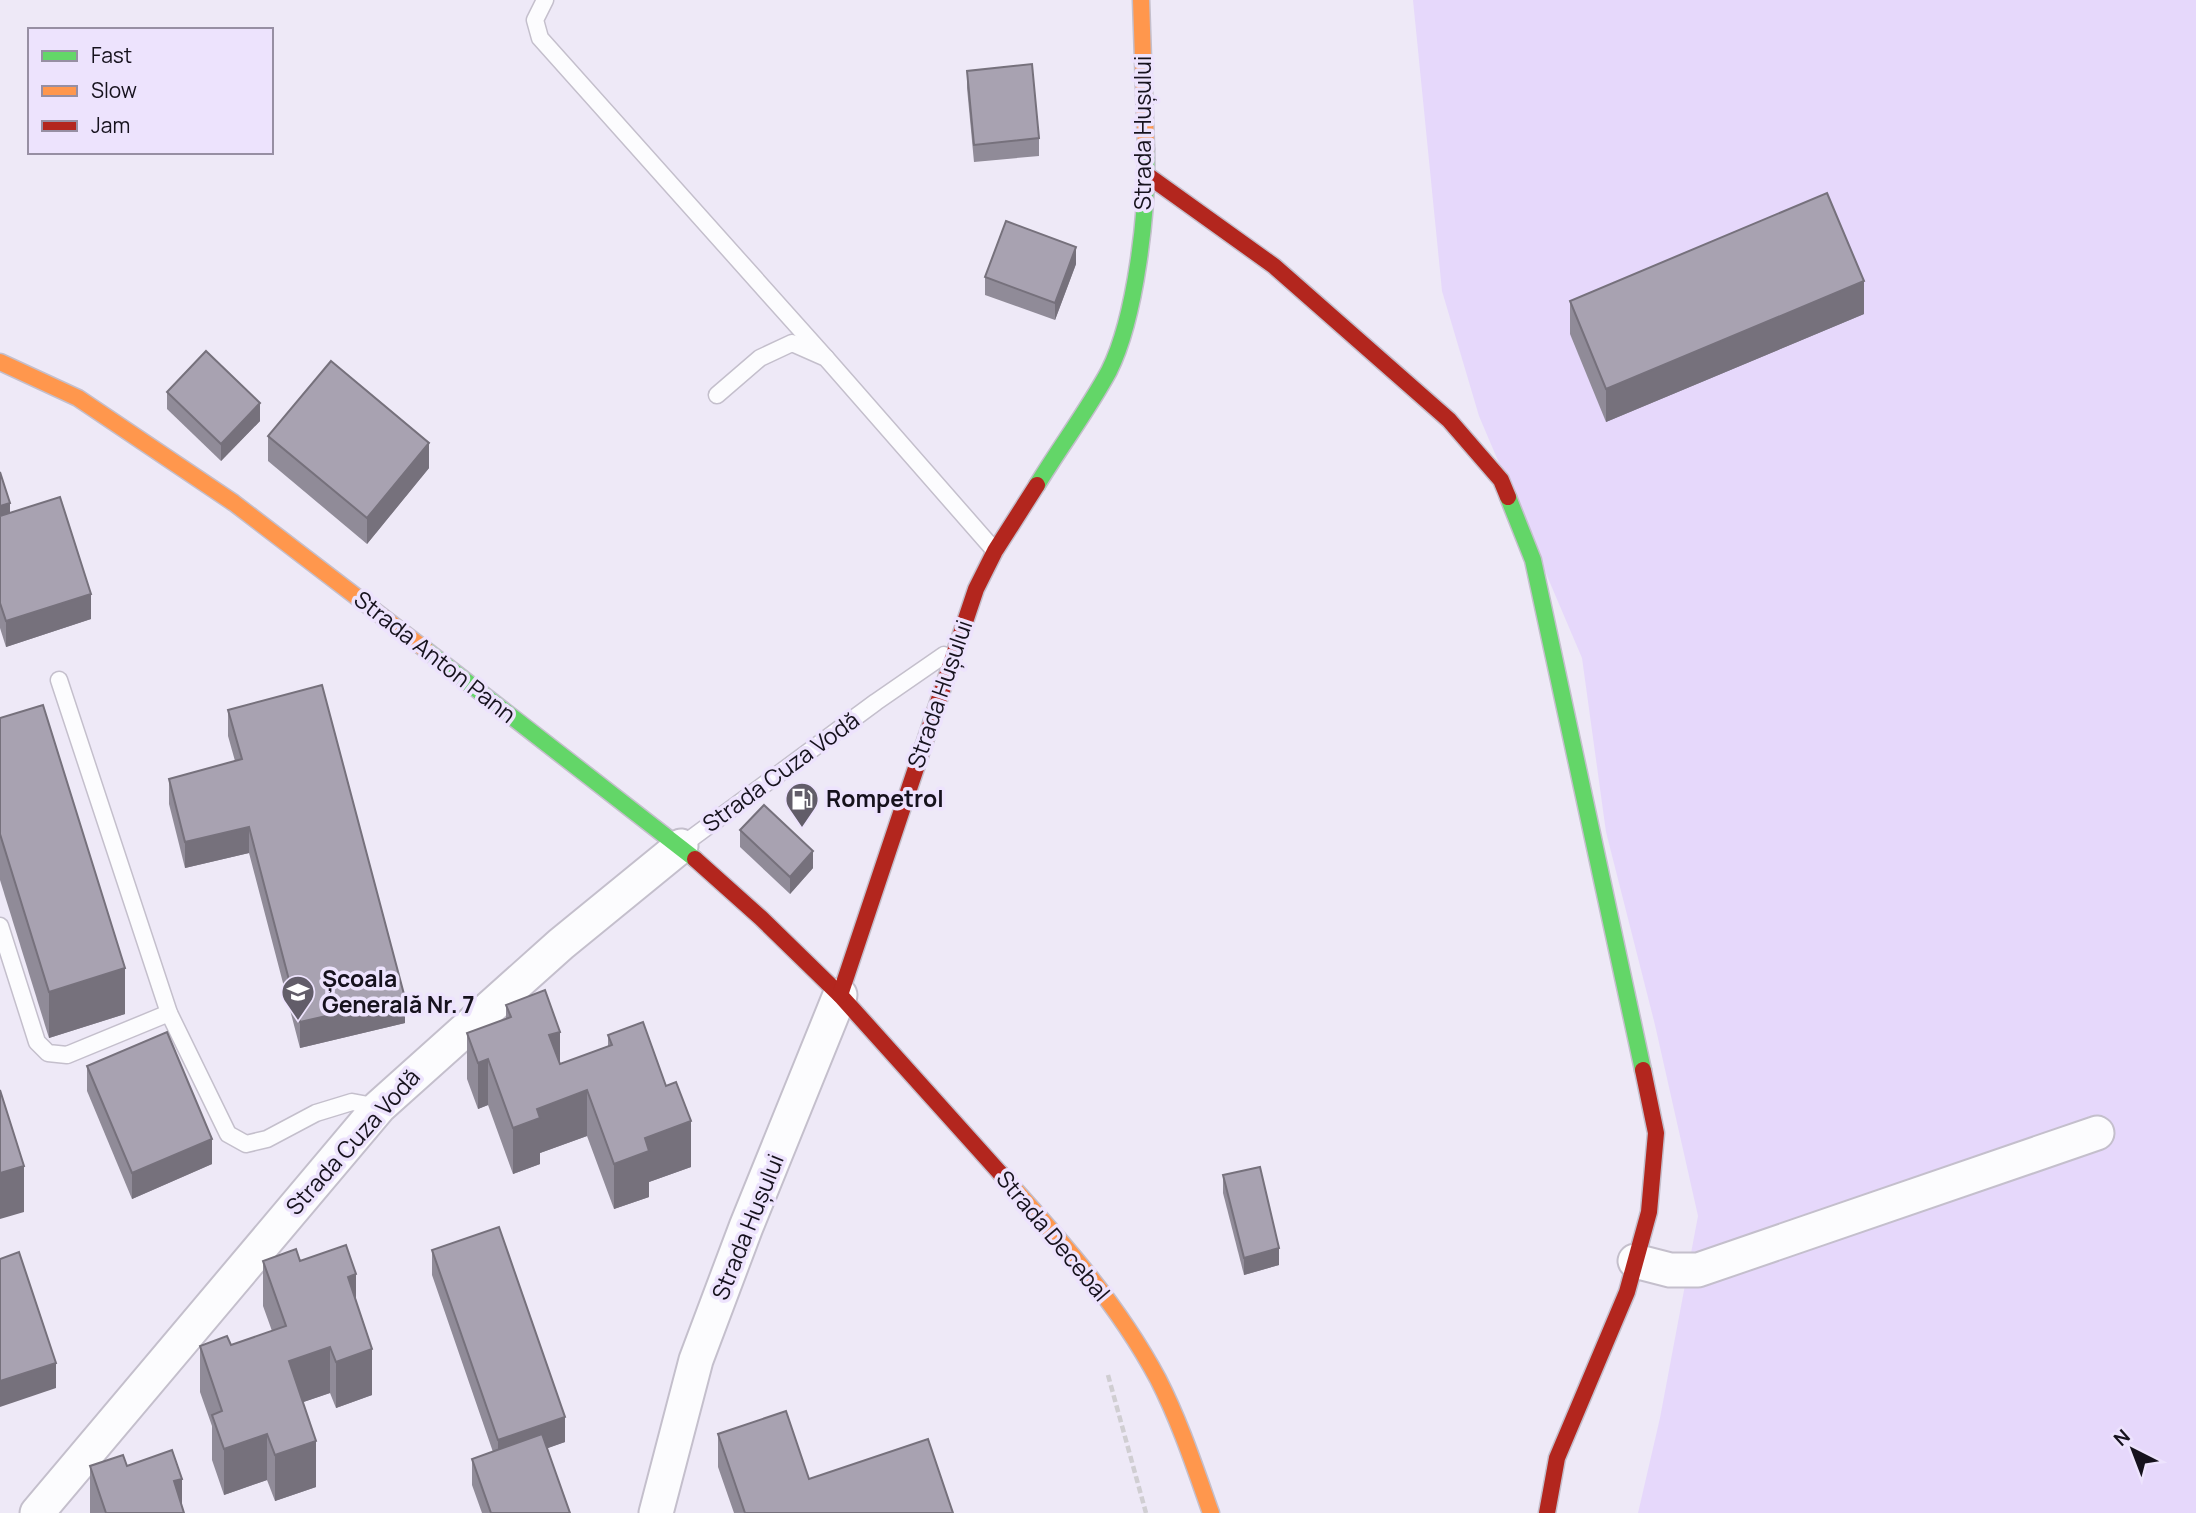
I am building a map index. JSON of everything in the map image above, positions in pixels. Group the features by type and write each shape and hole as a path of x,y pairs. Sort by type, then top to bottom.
{"street":[{"name":"Strada Hușului","path":"656,1513 696,1360 746,1227 840,995 976,589 995,551 1109,370 1121,338 1131,300 1143,225 1147,175 1141,0"},
{"path":"1147,175 1274,266 1449,420 1501,480 1533,560 1656,1133 1649,1212 1627,1292 1557,1458 1547,1513"},
{"name":"Strada Anton Pann","path":"2,358 78,398 234,503 681,846 761,918 840,995"},
{"name":"Strada Cuza Vodă","path":"37,1513 379,1107 561,944 681,846"},
{"name":"Strada Decebal","path":"840,995 1063,1244 1120,1317 1158,1380 1184,1439 1210,1513"},
{"path":"1635,1261 1670,1270 1698,1270 2097,1133"}],"lane":[{"path":"545,0 535,20 540,38 995,551"},
{"path":"717,395 760,358 792,343 826,358"},
{"name":"Strada Cuza Vodă","path":"681,846 876,702 955,648"},
{"path":"59,680 169,1013 228,1135 246,1144 267,1139 316,1113 352,1102 379,1107"},
{"path":"0,926 37,1042 48,1053 67,1055 169,1013"}],"path":[{"path":"1138,1348 1106,1367 1146,1513"}],"shaded area":[{"path":"1413,0 2196,0 2196,1513 1638,1513 1660,1418 1698,1216 1655,1025 1606,832 1582,658 1479,416 1442,291"}],"building":[{"path":"1032,64 1039,138 974,145 967,71"},
{"path":"1827,193 1864,281 1606,389 1570,301"},
{"path":"1006,221 1076,247 1055,303 985,277"},
{"path":"206,351 260,403 221,444 167,392"},
{"path":"331,361 429,443 367,518 268,436"},
{"path":"0,472 10,503 0,506"},
{"path":"60,497 91,594 6,621 0,603 0,516"},
{"path":"322,685 405,998 300,1022 249,827 185,842 169,779 242,759 228,710"},
{"path":"43,705 125,968 49,992 0,834 0,718"},
{"path":"764,805 813,851 790,877 740,830"},
{"path":"545,990 560,1032 549,1035 560,1064 612,1045 608,1035 643,1022 666,1086 676,1082 691,1121 645,1138 649,1151 614,1164 587,1090 537,1109 540,1118 513,1128 488,1059 478,1063 467,1033 511,1017 506,1005"},
{"path":"167,1032 212,1139 132,1173 87,1066"},
{"path":"0,1090 24,1166 0,1173"},
{"path":"1260,1167 1279,1248 1244,1258 1223,1175"},
{"path":"499,1227 565,1417 498,1440 432,1250"},
{"path":"346,1245 356,1274 348,1277 372,1349 336,1362 330,1347 289,1361 316,1441 275,1455 267,1434 224,1449 212,1415 222,1411 200,1346 227,1336 231,1345 286,1326 263,1261 296,1249 300,1261"},
{"path":"19,1252 56,1363 0,1381 0,1259"},
{"path":"786,1411 809,1479 928,1439 953,1513 745,1513 718,1434"},
{"path":"542,1434 570,1513 491,1513 472,1459"},
{"path":"172,1450 182,1479 174,1481 184,1513 106,1513 90,1466 123,1455 127,1466"}],"traffic: fast":[{"path":"1037,485 1101,386 1118,348 1138,263 1145,202 1146,149"},
{"path":"1508,497 1533,560 1643,1070"},
{"path":"426,650 695,859"}],"traffic: slow":[{"path":"1141,0 1146,149"},
{"path":"0,362 78,398 234,503 426,650"},
{"path":"1000,1173 1085,1271 1142,1351 1173,1412 1211,1513"}],"traffic: jam":[{"path":"1147,175 1274,266 1449,420 1501,480 1508,497"},
{"path":"840,995 976,589 995,551 1037,485"},
{"path":"695,859 761,918 840,995 1000,1173"},
{"path":"1547,1513 1557,1458 1627,1292 1649,1212 1656,1133 1643,1070"}],"place":[{"name":"Rompetrol","path":"802,829"},
{"name":"Școala Generală Nr. 7","path":"298,1022"}]}
